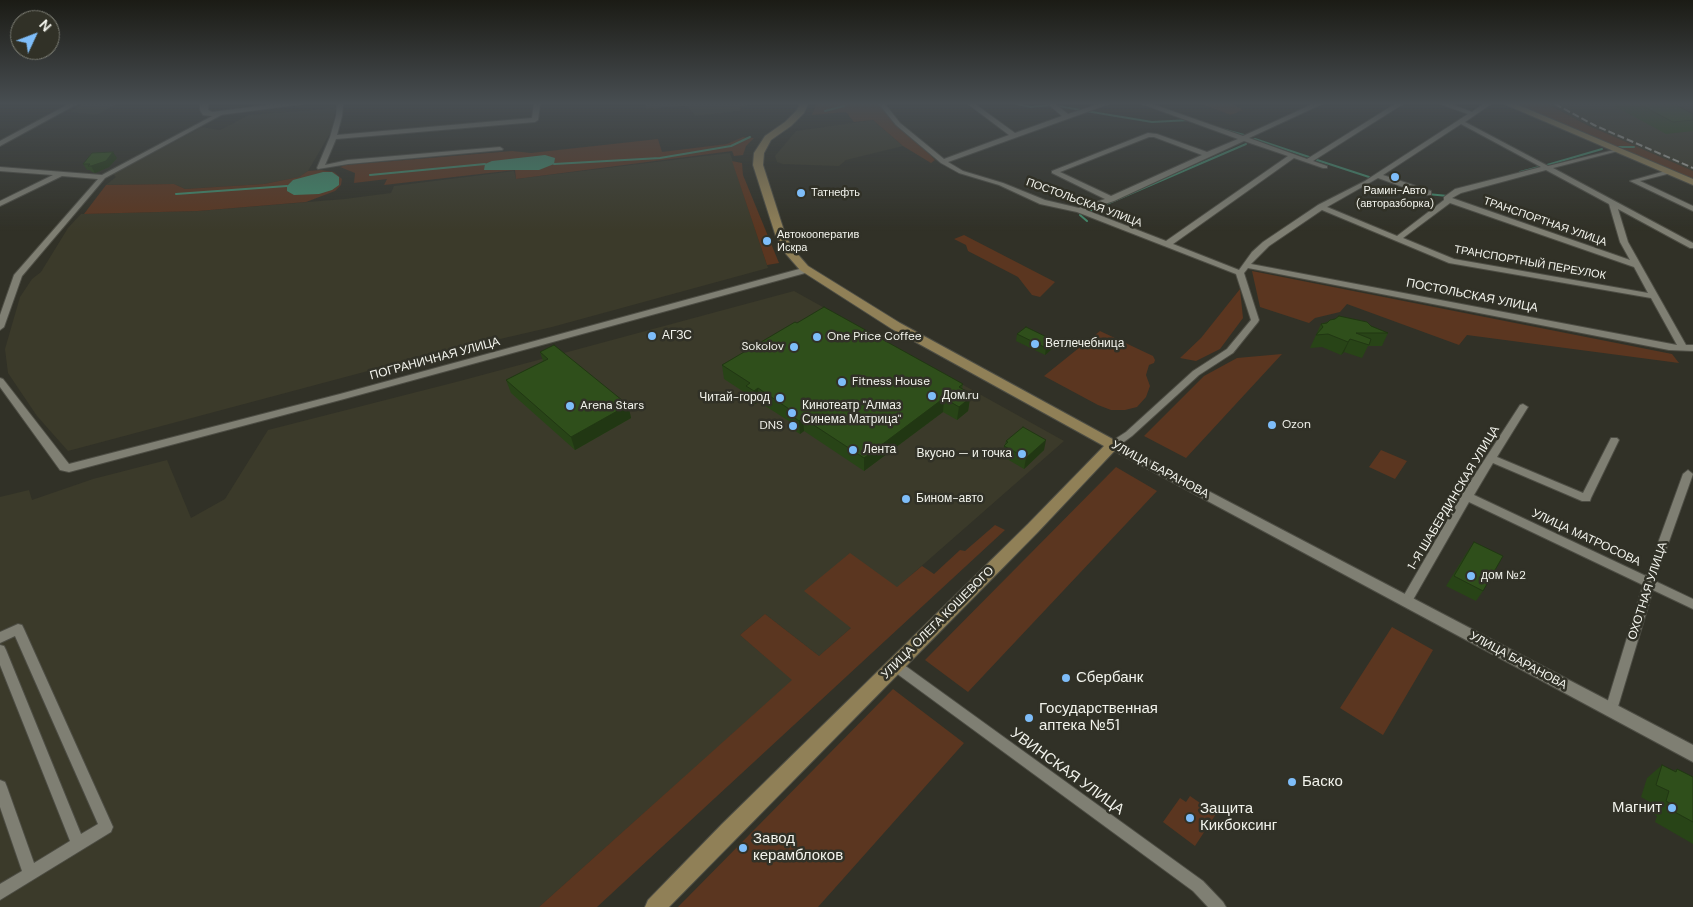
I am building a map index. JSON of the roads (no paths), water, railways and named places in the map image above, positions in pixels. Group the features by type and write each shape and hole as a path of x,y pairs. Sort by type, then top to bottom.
{"main road":[{"name":"УЛИЦА БАРАНОВА","path":"763,146 759,154 758,165 781,237 790,252 806,270 896,326 1113,445"},
{"path":"1607,146 1693,182"},
{"name":"УЛИЦА ОЛЕГА КОШЕВОГО","path":"655,907 1046,515 1113,445"}],"street":[{"path":"0,327 18,274 103,177 160,146"},
{"path":"329,146 320,168 348,162 500,149"},
{"name":"ПОСТОЛЬСКАЯ УЛИЦА","path":"924,146 943,162 962,172 1001,184 1043,202 1078,210 1240,273"},
{"path":"943,162 985,146"},
{"path":"1111,199 1054,172 1118,146"},
{"path":"1185,146 1208,155"},
{"path":"1078,210 1111,199 1227,146"},
{"path":"1265,146 1325,167"},
{"path":"1308,161 1332,146"},
{"path":"1240,273 1266,244 1321,207 1422,146"},
{"path":"1506,146 1693,246"},
{"path":"1398,239 1458,191 1616,150"},
{"path":"1166,245 1293,156"},
{"path":"0,169 103,177"},
{"path":"1668,172 1633,180 1693,209"},
{"path":"0,204 60,175"},
{"path":"1377,175 1428,193"},
{"name":"ТРАНСПОРТНАЯ УЛИЦА","path":"1448,200 1636,266"},
{"path":"1612,202 1624,242 1683,347"},
{"name":"ТРАНСПОРТНЫЙ ПЕРЕУЛОК","path":"1321,207 1452,261 1654,296"},
{"name":"ПОСТОЛЬСКАЯ УЛИЦА","path":"1246,265 1669,347 1693,348"},
{"name":"ПОГРАНИЧНАЯ УЛИЦА","path":"0,381 64,467 69,468 351,395 806,270"},
{"name":"УЛИЦА ОЛЕГА КОШЕВОГО","path":"1113,445 1129,434 1196,373 1230,351 1255,320 1240,273"},
{"name":"1-Я ШАБЕРДИНСКАЯ УЛИЦА","path":"1406,602 1467,496 1523,407"},
{"path":"1491,458 1586,498 1614,440"},
{"name":"УЛИЦА БАРАНОВА","path":"1113,445 1693,754"},
{"name":"ОХОТНАЯ УЛИЦА","path":"1611,710 1649,583 1688,474"},
{"name":"УЛИЦА МАТРОСОВА","path":"1467,496 1693,604"},
{"path":"0,638 18,629 106,827 0,893"},
{"path":"0,650 78,844"},
{"name":"УВИНСКАЯ УЛИЦА","path":"896,666 1198,886 1218,907"},
{"path":"0,787 30,874"}],"waterway":[{"path":"554,164 660,158 729,146"},
{"path":"1088,212 1241,146"},
{"path":"1277,146 1312,158"},
{"path":"1619,147 1634,147"},
{"path":"1547,165 1602,149"},
{"path":"1317,160 1369,177"},
{"path":"370,175 485,164"},
{"path":"1520,172 1539,167"},
{"path":"176,194 287,186"},
{"path":"1427,194 1448,196"},
{"path":"1080,215 1087,221"}],"railway":[{"path":"1643,146 1693,168"}],"place":[{"name":"Рамин-Авто (авторазборка)","path":"1395,177"},
{"name":"Татнефть","path":"801,193"},
{"name":"Автокооператив Искра","path":"767,241"},
{"name":"АГЗС","path":"652,336"},
{"name":"One Price Coffee","path":"817,337"},
{"name":"Ветлечебница","path":"1035,344"},
{"name":"Sokolov","path":"794,347"},
{"name":"Fitness House","path":"842,382"},
{"name":"Дом.ru","path":"932,396"},
{"name":"Читай-город","path":"780,398"},
{"name":"Arena Stars","path":"570,406"},
{"name":"Кинотеатр \"Алмаз Синема Матрица\"","path":"792,413"},
{"name":"Ozon","path":"1272,425"},
{"name":"DNS","path":"793,426"},
{"name":"Лента","path":"853,450"},
{"name":"Вкусно — и точка","path":"1022,454"},
{"name":"Бином-авто","path":"906,499"},
{"name":"дом №2","path":"1471,576"},
{"name":"Сбербанк","path":"1066,678"},
{"name":"Государственная аптека №51","path":"1029,718"},
{"name":"Баско","path":"1292,782"},
{"name":"Магнит","path":"1672,808"},
{"name":"Защита Кикбоксинг","path":"1190,818"},
{"name":"Завод керамблоков","path":"743,848"}]}
